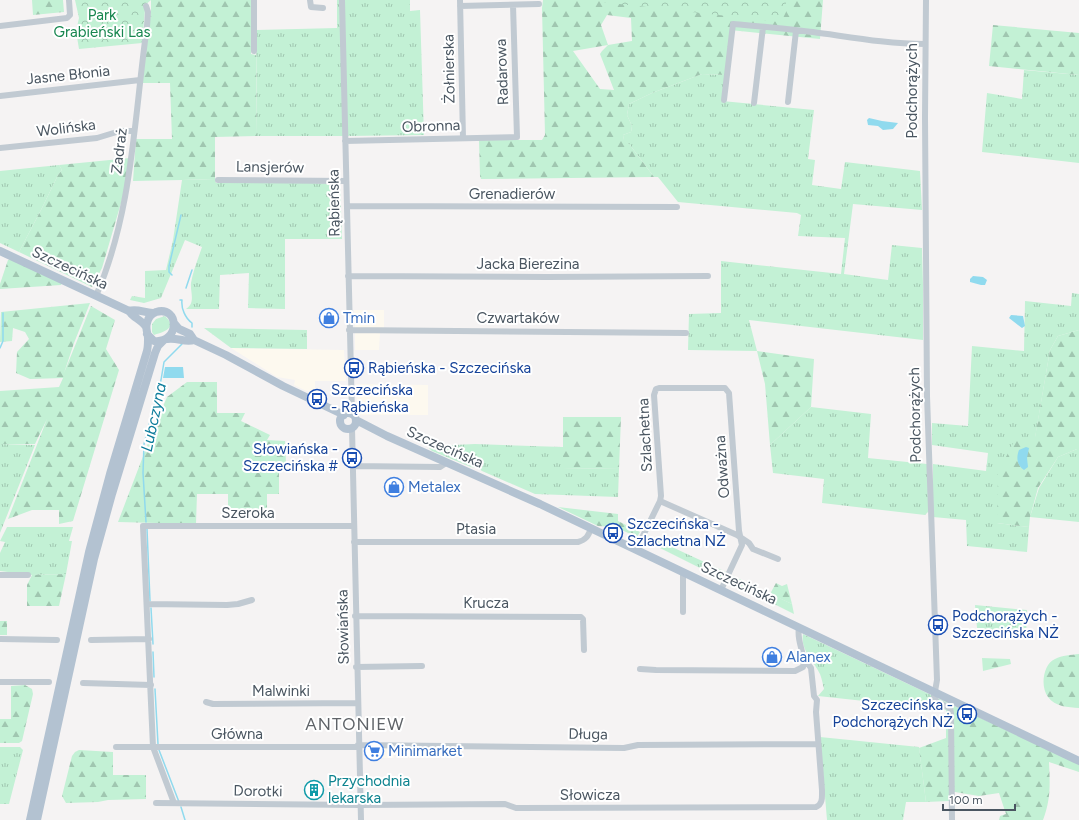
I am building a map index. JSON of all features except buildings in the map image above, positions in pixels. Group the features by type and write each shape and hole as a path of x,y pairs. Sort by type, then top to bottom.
{"main road":[{"name":"Szczecińska","path":"0,251 129,310 135,309 153,313"},
{"name":"Szczecińska","path":"129,310 132,316 140,320 147,330"},
{"path":"30,820 88,558 110,474 147,351 148,318 153,313 163,311 168,312 174,323 173,329 166,339 158,346 155,353 94,559 37,820"},
{"name":"Szczecińska","path":"174,323 180,329 190,334 194,340 226,355 350,421 591,529 1079,761"},
{"path":"147,330 154,341 166,339"},
{"name":"Szczecińska","path":"166,339 176,338 187,341 194,340"}],"street":[{"path":"0,26 67,18 70,14 69,0"},
{"path":"254,0 254,51"},
{"path":"310,0 311,7 323,8"},
{"name":"Rąbieńska","path":"342,0 351,404 350,421"},
{"name":"Podchorążych","path":"926,0 927,396 938,680 936,692"},
{"path":"460,3 514,5 539,4"},
{"name":"Żołnierska","path":"460,3 463,138"},
{"name":"Radarowa","path":"514,5 517,137"},
{"name":"Zadraż","path":"96,296 113,250 129,173 147,26 148,12 146,6"},
{"path":"724,100 733,24 880,42 925,44"},
{"path":"754,103 763,27"},
{"path":"788,102 796,31"},
{"name":"Jasne Błonia","path":"0,96 140,80"},
{"name":"Wolińska","path":"0,148 97,138 120,131 134,131"},
{"name":"Obronna","path":"345,141 517,137"},
{"name":"Lansjerów","path":"218,180 346,181"},
{"name":"Grenadierów","path":"347,206 677,207"},
{"name":"Jacka Bierezina","path":"348,276 708,276"},
{"name":"Czwartaków","path":"349,330 686,333"},
{"name":"Szlachetna","path":"636,550 660,501 661,492 654,395 656,389 726,388 729,393"},
{"name":"Odważna","path":"729,393 739,531 741,539"},
{"name":"Słowiańska","path":"350,421 361,820"},
{"path":"352,466 440,467 446,463"},
{"path":"660,501 737,535 749,543 753,549 778,559"},
{"name":"Szeroka","path":"147,604 143,526 353,526"},
{"name":"Ptasia","path":"354,542 578,542 588,536 591,529"},
{"path":"721,590 741,548 741,539"},
{"path":"683,572 683,612"},
{"path":"0,574 28,575"},
{"path":"174,803 153,747 147,604 227,605 252,600"},
{"name":"Krucza","path":"356,616 581,617 584,650"},
{"path":"640,669 795,671 804,667 798,636 799,628"},
{"path":"0,639 57,640"},
{"path":"91,640 149,639"},
{"path":"804,663 808,664 811,668 814,696 817,700 816,712 818,744"},
{"path":"356,667 422,666"},
{"path":"0,682 49,682"},
{"path":"83,683 151,685"},
{"path":"936,692 934,697 936,700 950,708 951,713 952,820"},
{"name":"Malwinki","path":"206,702 213,704 357,703"},
{"name":"Długa","path":"358,746 624,748 638,745 818,744"},
{"name":"Słowicza","path":"360,805 505,804 516,808 816,808 820,805 822,799 818,744"},
{"name":"Główna","path":"116,747 358,746"},
{"name":"Dorotki","path":"156,803 360,805"}],"shaded area":[{"path":"354,310 384,310 384,329 355,328"},
{"path":"355,333 380,333 379,350 355,350"},
{"path":"231,348 344,350 346,381 315,381 315,395 294,385 295,380 277,377"},
{"path":"356,384 428,385 428,415 357,415"},
{"path":"367,748 394,748 394,758 367,758"}],"green space":[{"path":"32,0 63,0 64,12 33,15"},
{"name":"Park Grabieński Las","path":"75,0 151,0 144,6 145,10 142,43 79,49 76,31 79,18"},
{"path":"151,0 251,0 251,54 256,55 257,136 215,137 215,179 133,181 136,139 172,139 170,83 142,83"},
{"path":"337,0 340,0 343,136 257,136 256,30 337,28"},
{"path":"344,0 410,0 410,11 420,10 424,135 347,136"},
{"path":"543,0 823,0 820,39 730,30 725,75 702,74 652,93 629,104 627,115 632,126 631,132 623,135 624,140 630,145 654,177 481,179 479,140 542,140 545,135","holes":["607,15 631,18 632,41 608,45 601,25","608,45 600,54 614,90 600,89 573,51"]},
{"path":"599,0 786,0 786,12 781,22 601,2"},
{"path":"993,25 1079,33 1079,75 989,66"},
{"path":"1024,70 1079,75 1079,163 982,152 987,93 1022,99"},
{"path":"702,74 725,75 722,101 814,110 808,159 815,160 812,185 841,189 845,162 920,171 922,210 853,204 844,274 888,280 892,245 922,248 923,340 749,320 757,351 688,350 689,314 721,313 721,261 841,274 845,238 798,236 801,215 797,213 678,202 658,177 654,177 630,145 624,141 623,135 631,132 632,126 627,115 629,104 652,93"},
{"path":"130,158 126,186 102,268 92,287 19,252 58,175 62,170 59,165"},
{"path":"59,165 62,170 58,175 19,252 0,243 0,171"},
{"path":"215,179 216,183 284,182 340,184 342,239 285,239 285,309 248,308 249,273 220,275 219,309 186,309 192,301 191,283 202,247 185,240 161,298 144,303 130,300 132,296 145,298 145,271 166,270 173,240 182,180"},
{"path":"11,259 62,283 61,285 0,289 0,284 8,260"},
{"path":"1072,293 1079,294 1079,330 1058,336 1050,350 1035,438 997,523 1029,527 1027,552 967,546 966,520 933,517 933,464 986,471 988,453 932,445 932,423 968,426 972,346 1024,351 1025,301 1071,306"},
{"path":"90,303 64,373 91,306 115,320 106,349 119,370 73,521 59,524 59,510 32,510 8,519 47,419 35,444 0,444 0,391 59,387 63,378 30,379 16,373 17,352 29,339 25,332 13,328 12,341 0,342 1,312"},
{"path":"165,316 169,320 170,326 165,331 154,335 152,332 152,324 156,319"},
{"path":"204,328 307,330 307,349 231,348"},
{"path":"1079,330 1079,449 1058,457 1038,488 1030,517 1029,527 997,523 998,472 1016,438 1035,437 1050,350 1058,336"},
{"path":"757,351 814,359 811,407 770,445 765,384"},
{"path":"187,382 217,382 217,413 245,413 241,421 270,435 267,440 285,441 286,463 279,464 279,494 267,494 267,510 228,510 228,494 197,494 196,524 118,522 167,397"},
{"path":"811,407 871,414 868,458 927,464 929,511 925,515 822,503 824,479 773,473 770,445"},
{"path":"563,417 621,417 619,469 563,468"},
{"path":"0,444 35,445 0,533"},
{"path":"475,444 563,447 563,468 619,469 618,497 535,494 478,468 471,467 432,451 429,448 432,446"},
{"path":"1079,449 1079,522 1030,517 1039,488 1058,457"},
{"path":"558,507 618,514 618,521 640,532 637,537 615,527 598,526"},
{"path":"7,527 73,527 69,541 72,541 66,574 32,575 0,571 0,553 5,542 0,541"},
{"path":"646,535 726,572 722,579 644,540"},
{"path":"66,574 59,606 27,606 27,585 32,575"},
{"path":"731,575 792,604 794,614 728,581"},
{"path":"776,583 782,586 787,584 792,604 770,594"},
{"path":"975,605 1027,610 1026,639 978,639"},
{"path":"0,621 7,621 7,635 0,635"},
{"path":"803,634 946,702 947,710 818,696 824,689 820,674 805,650"},
{"path":"1079,654 1079,708 1058,705 1048,697 1044,688 1045,671 1055,659"},
{"path":"982,658 1010,659 1011,664 983,671"},
{"path":"25,685 32,689 33,694 22,741 19,743 0,743 0,719 11,719 11,686"},
{"path":"946,702 1079,764 1079,772 1049,762 1049,798 1043,820 999,820 1000,816 1006,814 999,793 979,796 949,791 949,801 926,802 919,748 946,738"},
{"path":"820,737 919,747 926,802 906,802 903,820 827,820"},
{"path":"0,747 20,747 23,750 9,804 0,804"},
{"path":"79,750 113,752 113,775 146,775 146,799 66,803 62,796 72,756"}],"water":[{"path":"869,118 898,123 893,129 883,130 878,126 868,125 867,120"},
{"path":"973,276 983,277 987,280 985,285 970,282 970,279"},
{"path":"1011,315 1023,316 1025,326 1022,328 1009,318"},
{"path":"165,367 183,367 184,378 163,378"},
{"path":"1026,447 1029,448 1027,458 1028,467 1024,470 1019,464 1018,456 1019,450"}],"waterway":[{"name":"Lubczyna","path":"172,275 169,272 169,266 181,215"},
{"path":"186,288 192,270"},
{"name":"Lubczyna","path":"180,300 182,300 184,313 192,323 192,327"},
{"path":"0,348 3,341 3,313"},
{"name":"Lubczyna","path":"146,522 143,473 144,444 161,380 164,362 182,344"},
{"name":"Lubczyna","path":"147,529 150,601"},
{"name":"Lubczyna","path":"151,608 153,644"},
{"name":"Lubczyna","path":"153,652 154,677"},
{"name":"Lubczyna","path":"155,689 158,744"},
{"name":"Lubczyna","path":"159,750 179,802"},
{"name":"Lubczyna","path":"181,807 185,820"}],"place":[{"name":"Tmin","path":"329,318"},
{"name":"Rąbieńska - Szczecińska","path":"354,368"},
{"name":"Szczecińska - Rąbieńska","path":"317,399"},
{"name":"Słowiańska - Szczecińska #","path":"352,458"},
{"name":"Metalex","path":"394,487"},
{"name":"Szczecińska - Szlachetna NŻ","path":"613,533"},
{"name":"Podchorążych - Szczecińska NŻ","path":"938,625"},
{"name":"Alanex","path":"772,657"},
{"name":"Szczecińska - Podchorążych NŻ","path":"967,714"},
{"name":"Minimarket","path":"374,751"},
{"name":"Przychodnia lekarska","path":"314,790"}],"district":[{"name":"ANTONIEW","path":"355,724"}]}
